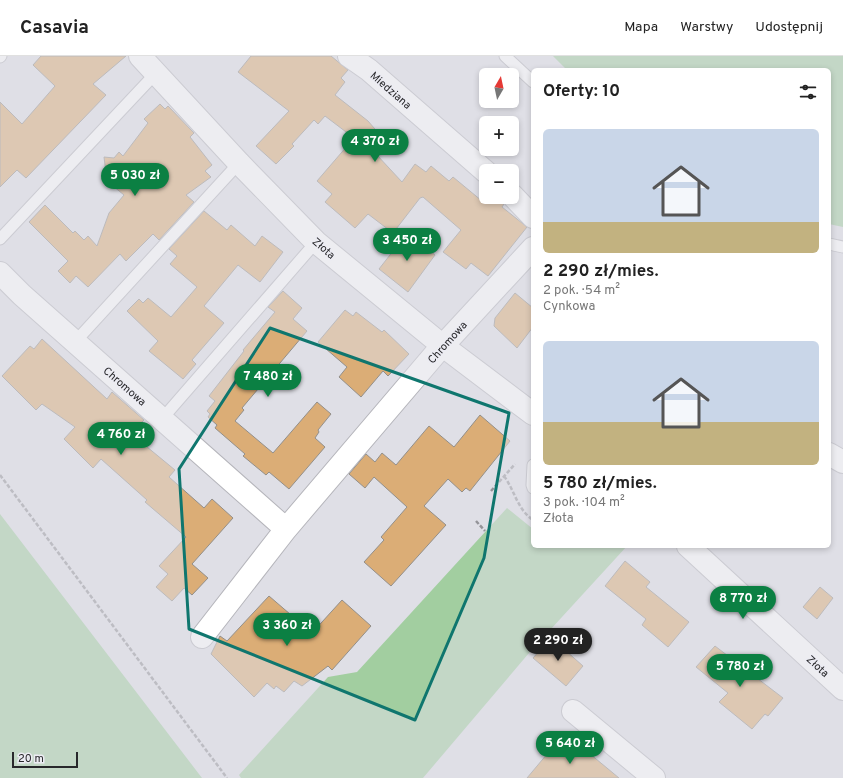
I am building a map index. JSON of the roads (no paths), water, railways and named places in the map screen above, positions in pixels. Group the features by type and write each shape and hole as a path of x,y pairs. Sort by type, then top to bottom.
{"street":[{"name":"Złota","path":"140,56 239,163 316,242 443,346 531,412"},
{"name":"Miedziana","path":"349,56 369,70 479,166"},
{"path":"519,202 531,215"},
{"name":"Chromowa","path":"202,637 286,529 443,346 531,250"},
{"name":"Chromowa","path":"0,273 22,295 286,529"},
{"path":"831,455 843,462"},
{"name":"Złota","path":"690,548 843,689"},
{"path":"573,711 654,778"}],"lane":[{"path":"505,56 531,80"},
{"path":"0,239 156,73"},
{"path":"75,342 239,163"},
{"path":"162,419 316,242"},
{"path":"831,244 843,247"}]}
